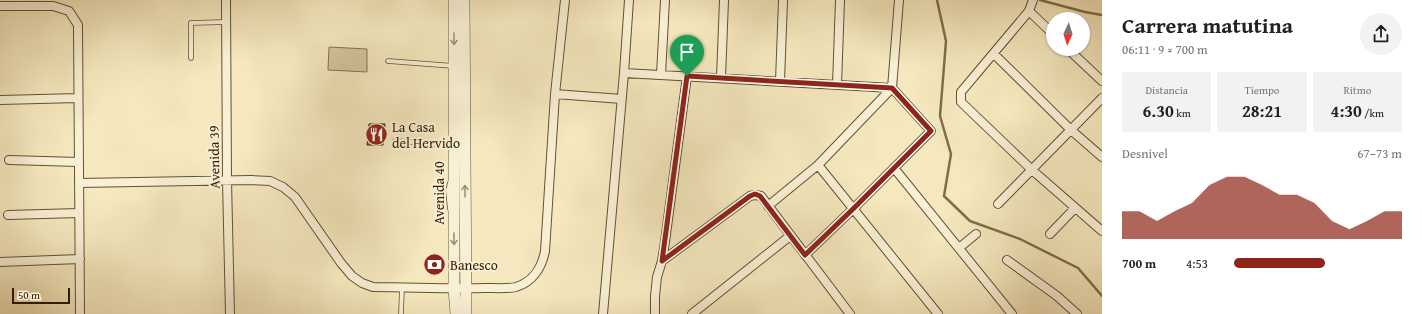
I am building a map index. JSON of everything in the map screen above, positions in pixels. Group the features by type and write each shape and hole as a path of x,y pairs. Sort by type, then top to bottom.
{"street":[{"name":"Avenida 39","path":"226,0 227,180 230,314"},
{"name":"Avenida 40","path":"454,0 454,288 456,314"},
{"name":"Avenida 40","path":"464,0 466,314"},
{"path":"79,183 227,180 270,181 283,187 295,197 341,263 352,276 362,283 373,287 516,287 538,271 543,261 545,251 556,94 565,0"},
{"path":"603,314 629,0"},
{"path":"661,75 665,0"},
{"path":"721,78 724,0"},
{"path":"780,81 783,0"},
{"path":"838,85 840,0"},
{"path":"768,206 818,165 892,88 899,0"},
{"path":"1033,0 1029,11 962,92 960,102 1032,170 1102,231"},
{"path":"0,6 16,3 53,6 69,11 78,25 80,314"},
{"path":"1029,11 1046,27"},
{"path":"994,54 1071,130 1102,157"},
{"path":"1075,56 1102,81"},
{"path":"624,73 892,88 931,131 805,255"},
{"path":"655,314 657,276 662,261 687,76"},
{"path":"556,94 622,99"},
{"path":"0,100 78,98"},
{"path":"998,204 1102,98"},
{"path":"9,160 79,162"},
{"path":"818,165 938,314"},
{"path":"894,168 1012,314"},
{"path":"662,261 750,196 755,194 760,196 768,206 850,314"},
{"path":"1050,234 1075,208"},
{"path":"8,214 79,214"},
{"path":"959,248 976,234"},
{"path":"692,314 790,236"},
{"path":"0,262 80,259"},
{"path":"1007,260 1057,296 1078,314"}],"lane":[{"path":"191,58 191,23 226,22"},
{"path":"388,61 454,66"},
{"path":"395,141 455,145"},
{"path":"401,314 402,287"}],"shaded area":[{"path":"329,47 367,49 367,72 328,70"}],"building":[{"name":"La Casa del Hervido","path":"369,124 385,124 383,145 367,145"}],"waterway":[{"path":"937,0 946,41 940,116 951,154 944,196 970,221 1020,239 1078,268 1102,296"},
{"path":"1040,0 1102,15"}],"place":[{"name":"La Casa del Hervido","path":"376,135"},
{"name":"Banesco","path":"435,265"}],"route":[{"path":"687,76 892,88 931,131 805,255 760,196 755,194 750,196 662,261 687,76"}]}
